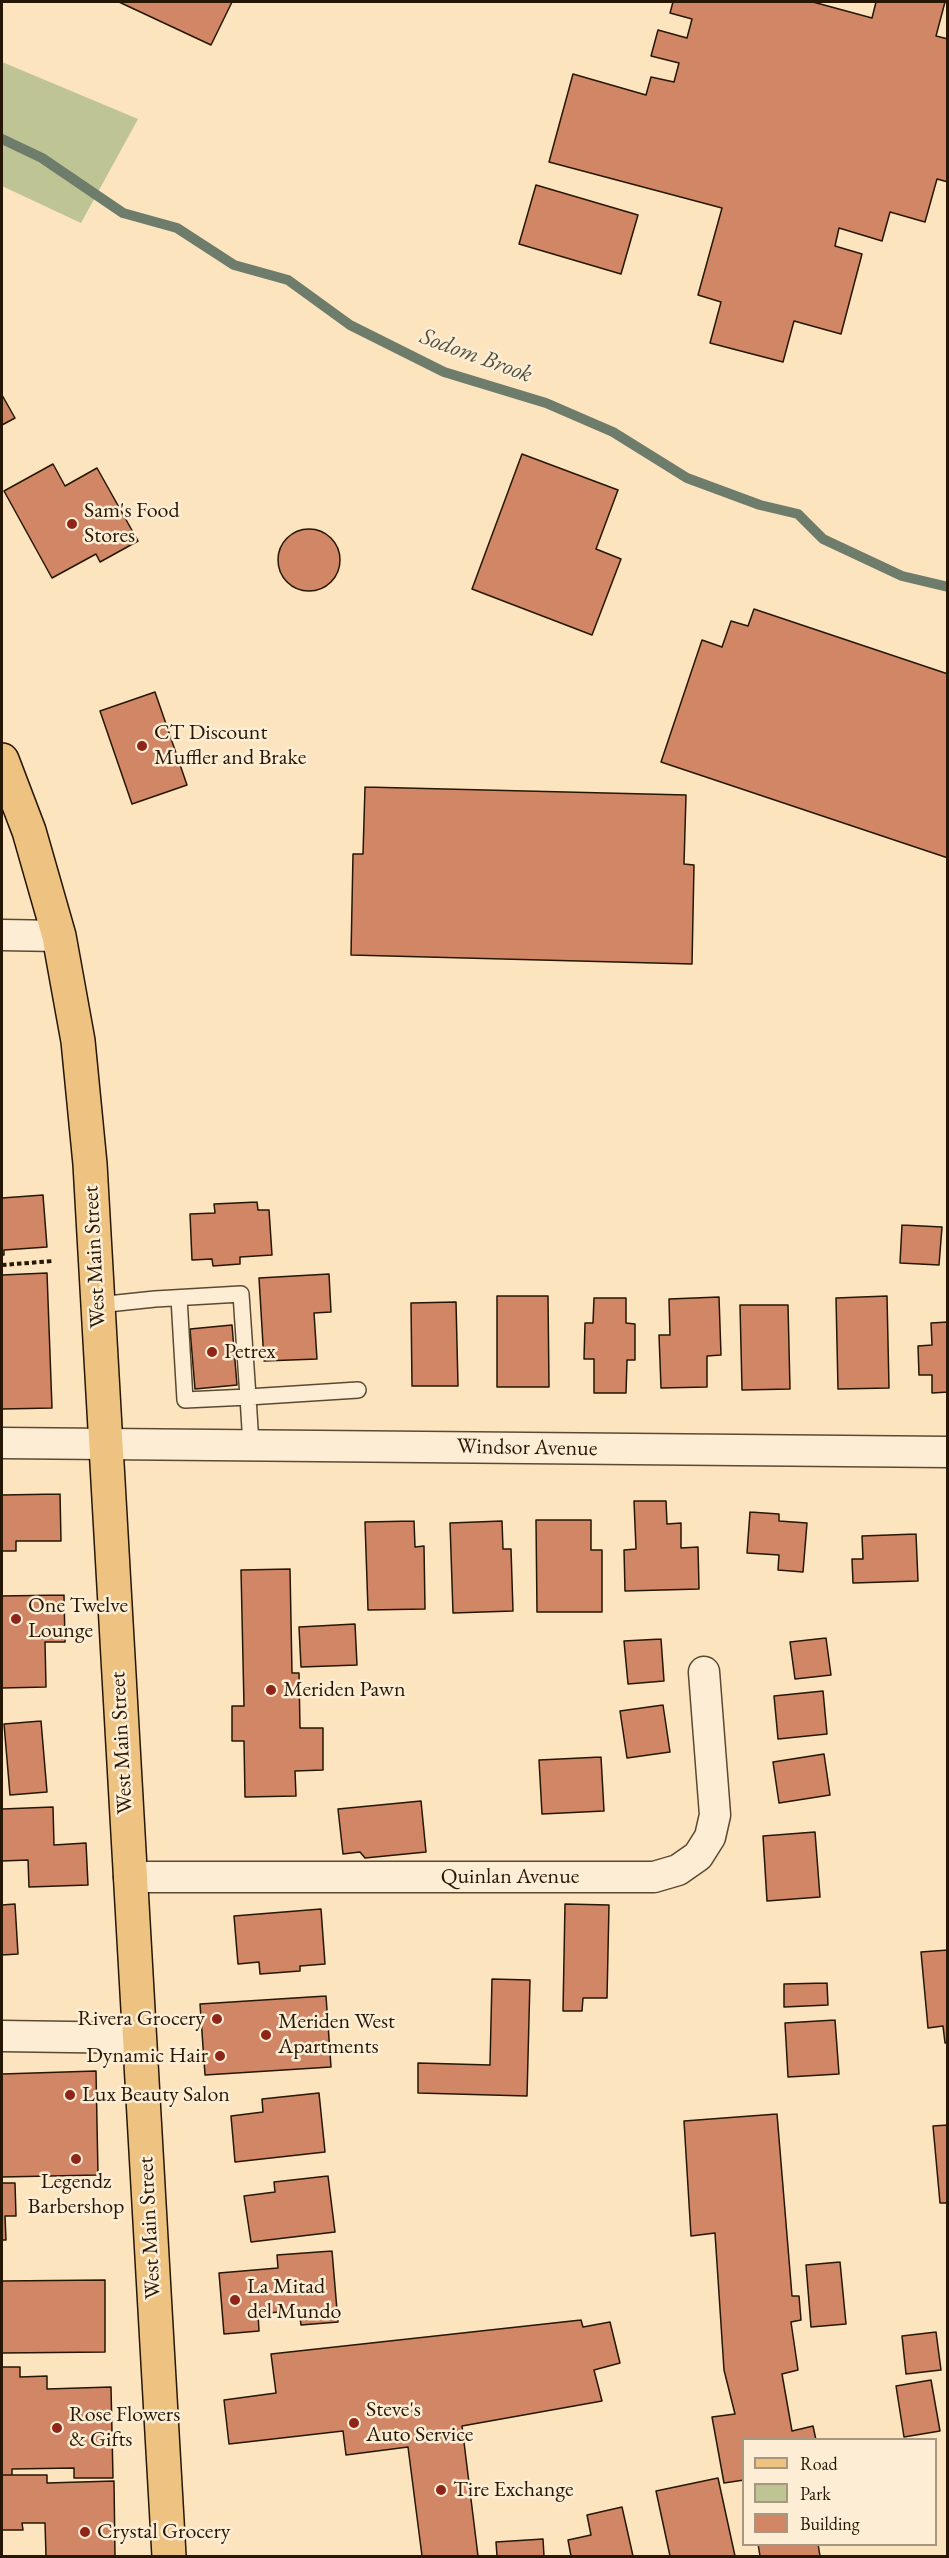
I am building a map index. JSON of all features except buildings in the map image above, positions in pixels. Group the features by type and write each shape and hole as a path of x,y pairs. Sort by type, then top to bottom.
{"main road":[{"name":"West Main Street","path":"2,760 29,831 59,936 79,1052 90,1164 169,2556"}],"street":[{"path":"2,935 59,936"},
{"name":"Windsor Avenue","path":"2,1443 948,1452"},
{"name":"Quinlan Avenue","path":"129,1877 654,1877 678,1870 698,1856 710,1837 715,1815 704,1672"},
{"path":"2,2036 138,2038"}],"lane":[{"path":"98,1305 241,1294 251,1445"},
{"path":"179,1298 185,1400 358,1390"}],"path":[{"path":"2,1264 53,1261"}],"green space":[{"path":"2,62 138,119 81,223 2,186"}],"waterway":[{"name":"Sodom Brook","path":"2,139 42,158 123,213 177,228 234,265 288,280 350,325 444,372 546,403 613,432 687,478 760,505 798,514 823,539 902,576 948,587"}],"place":[{"name":"Sam's Food Stores","path":"72,524"},
{"name":"CT Discount Muffler and Brake","path":"142,746"},
{"name":"Petrex","path":"212,1352"},
{"name":"One Twelve Lounge","path":"16,1619"},
{"name":"Meriden Pawn","path":"271,1690"},
{"name":"Rivera Grocery","path":"217,2019"},
{"name":"Meriden West Apartments","path":"266,2035"},
{"name":"Dynamic Hair","path":"220,2056"},
{"name":"Lux Beauty Salon","path":"70,2095"},
{"name":"Legendz Barbershop","path":"76,2159"},
{"name":"La Mitad del Mundo","path":"235,2300"},
{"name":"Steve's Auto Service","path":"354,2423"},
{"name":"Rose Flowers & Gifts","path":"57,2428"},
{"name":"Tire Exchange","path":"441,2490"},
{"name":"Crystal Grocery","path":"85,2532"}]}
